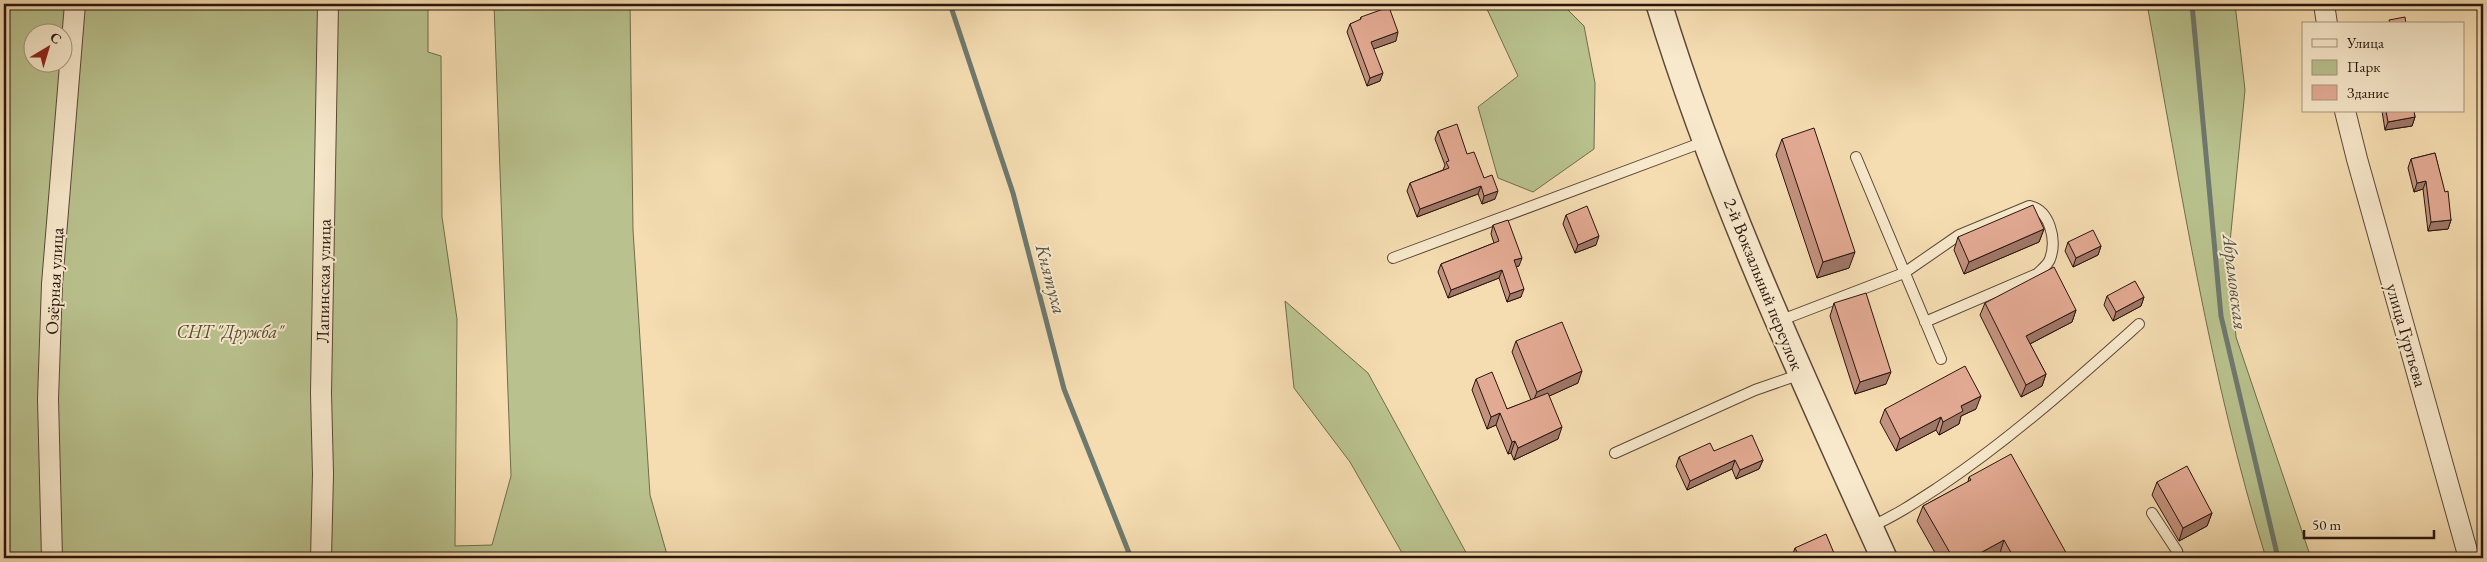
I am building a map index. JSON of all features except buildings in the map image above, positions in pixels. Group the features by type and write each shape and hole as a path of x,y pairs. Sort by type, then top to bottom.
{"street":[{"name":"Озёрная улица","path":"52,558 48,399 52,284 75,4"},
{"name":"Лапинская улица","path":"321,558 323,474 321,383 328,4"},
{"name":"2-й Вокзальный переулок","path":"1659,4 1672,50 1779,321 1884,558"},
{"path":"2324,4 2327,22"},
{"name":"улица Гуртьева","path":"2345,112 2357,160 2470,558"}],"lane":[{"path":"1393,258 1707,140"},
{"path":"1856,157 1941,359"},
{"path":"1779,321 1904,273 1944,243 2029,206 2037,208 2046,216 2051,232 2051,258 2046,266 2037,274 1925,322"},
{"path":"1870,527 1896,515 1995,449 2046,407 2139,324"},
{"path":"1615,452 1755,390 1802,374"},
{"path":"2152,513 2177,551 2179,558"}],"green space":[{"name":"СНТ \"Дружба\"","path":"4,4 428,4 428,52 441,56 442,217 457,319 455,546 492,545 511,476 494,4 630,4 633,230 650,495 668,558 4,558"},
{"path":"1486,4 1562,4 1584,26 1595,83 1594,149 1533,192 1498,178 1478,107 1518,76"},
{"path":"2147,4 2235,4 2245,90 2229,252 2236,337 2311,558 2266,558 2229,422 2198,283"},
{"path":"1285,301 1368,373 1469,558 1405,558 1350,462 1294,388"}],"waterway":[{"name":"Княтуха","path":"950,4 1013,193 1064,389 1131,558"},
{"name":"Абрамовская","path":"2192,4 2221,316 2278,558"}]}
